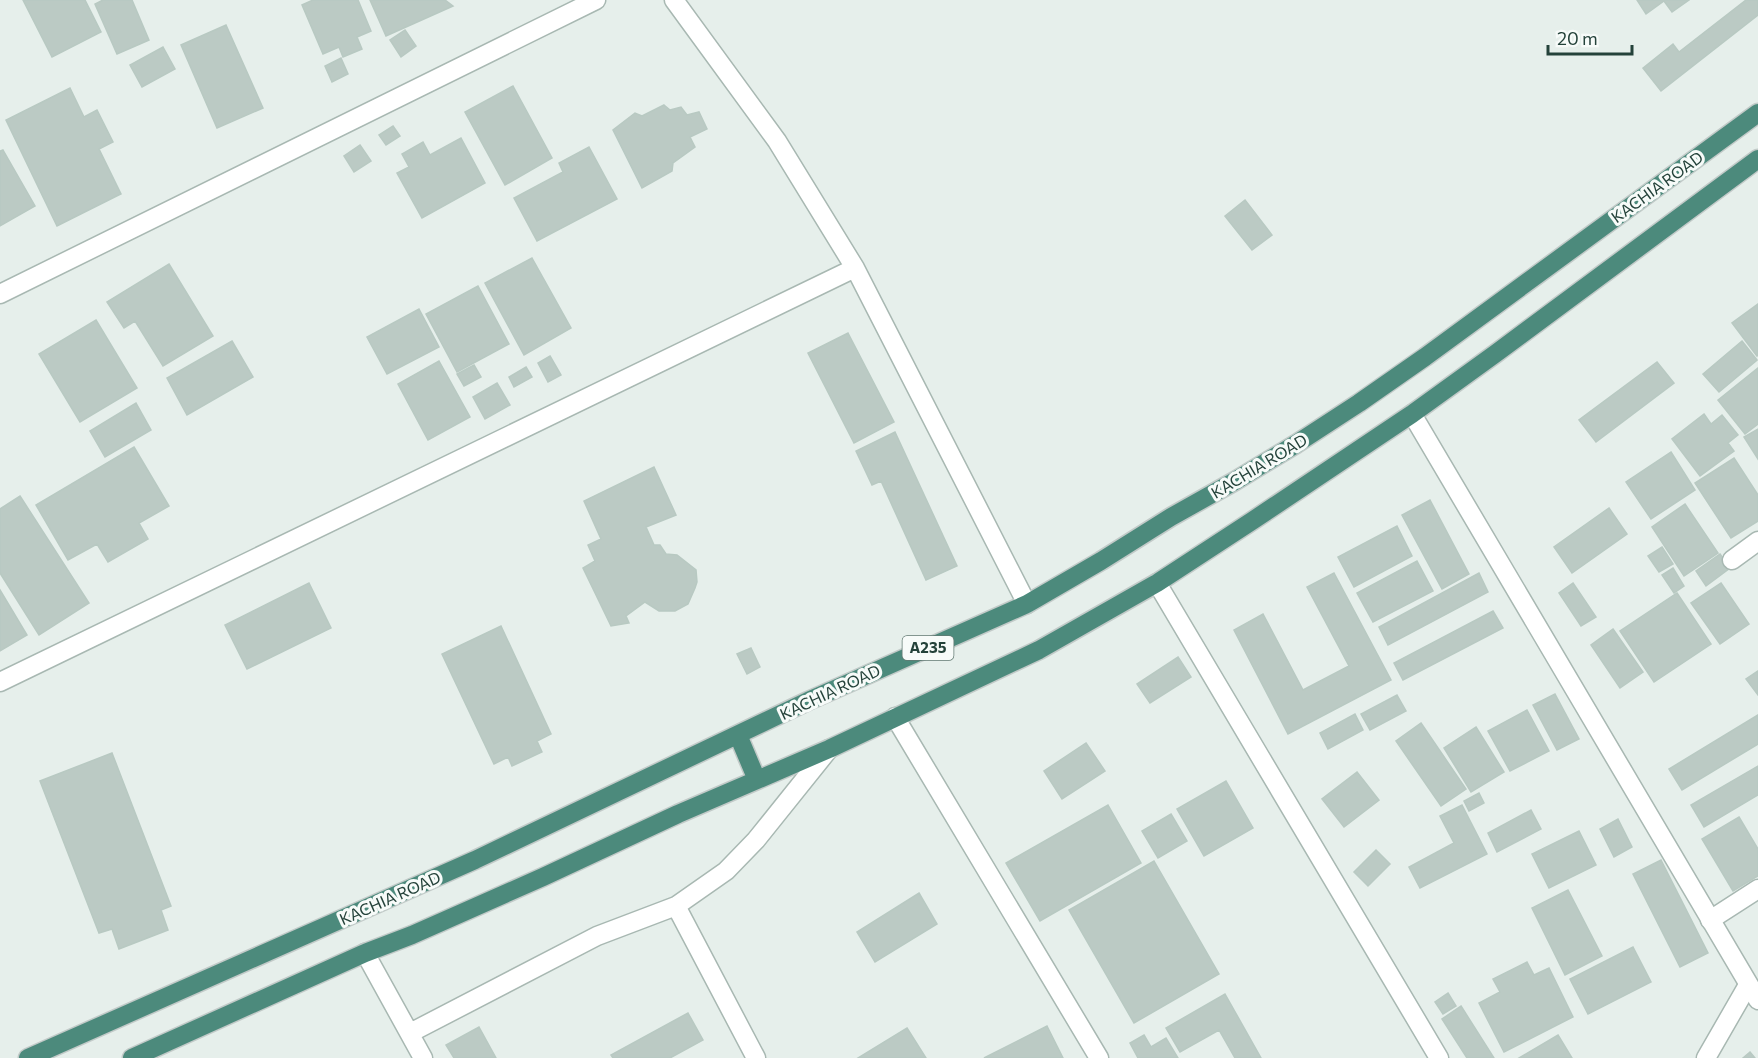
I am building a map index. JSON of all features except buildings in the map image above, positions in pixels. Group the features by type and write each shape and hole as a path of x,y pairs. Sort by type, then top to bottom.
{"highway":[{"name":"KACHIA ROAD","path":"28,1058 475,860 808,701 1027,604 1245,475 1359,403 1758,112"},
{"path":"132,1058 829,749 1039,650 1157,583 1412,414 1758,159"},
{"path":"738,735 757,780"}],"street":[{"path":"0,294 596,0"},
{"path":"674,0 777,141 855,268 1027,604"},
{"path":"0,682 855,268"},
{"path":"1412,414 1758,1000"},
{"path":"1732,560 1758,541"},
{"path":"1157,583 1438,1058"},
{"path":"895,717 1099,1058"},
{"path":"410,1033 597,936 676,906 726,871 756,840 829,749"},
{"path":"1710,920 1758,889"},
{"path":"676,906 756,1058"},
{"path":"365,953 423,1058"},
{"path":"1706,1058 1748,985"}]}
